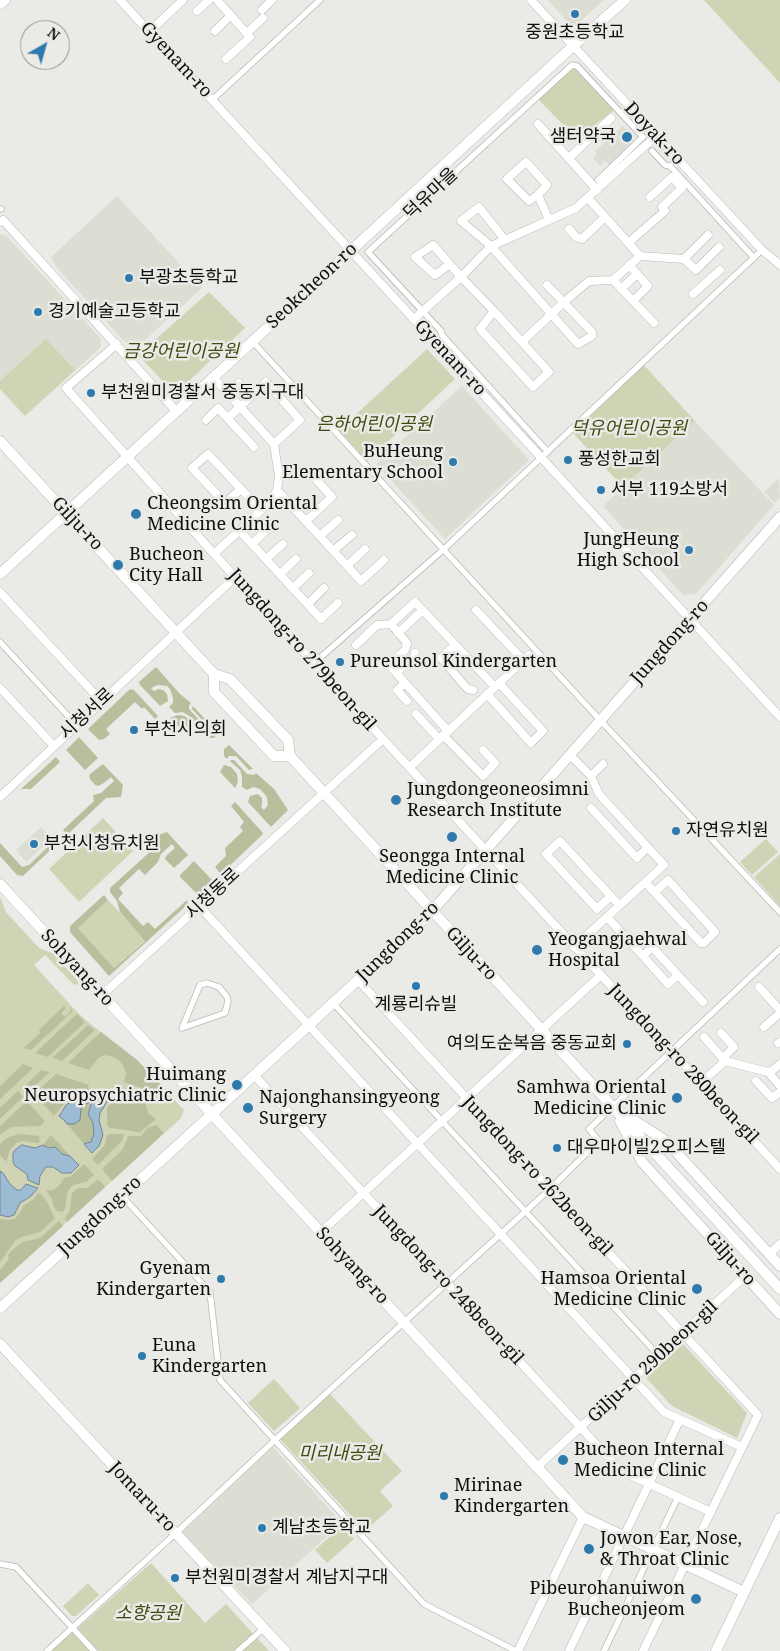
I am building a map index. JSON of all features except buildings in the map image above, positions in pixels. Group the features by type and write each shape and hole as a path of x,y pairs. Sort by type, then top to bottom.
{"street":[{"path":"0,4 5,0"},
{"name":"Gyenam-ro","path":"120,0 780,717"},
{"path":"149,32 183,0"},
{"path":"197,11 209,0"},
{"path":"217,0 250,37 226,59"},
{"path":"247,33 272,0"},
{"path":"212,100 320,0"},
{"name":"Doyak-ro","path":"531,0 762,250 780,265"},
{"name":"Seokcheon-ro","path":"0,574 126,456 625,0"},
{"path":"215,31 231,15"},
{"name":"덕유마을","path":"548,452 368,252 572,65 577,66 643,137 598,180"},
{"path":"569,158 611,118"},
{"path":"538,124 597,190"},
{"path":"414,320 461,277 491,246 576,208 656,136"},
{"path":"652,151 665,165 670,166 754,258"},
{"path":"526,162 546,185 538,195 529,201 507,179 526,162"},
{"path":"628,243 665,211 662,207 682,188 672,177 650,197"},
{"path":"538,195 549,220"},
{"path":"588,198 640,256"},
{"path":"505,240 479,207 461,221 491,246 578,344 592,336 592,332 547,285"},
{"path":"569,230 576,238 582,239 605,217"},
{"path":"0,222 3,220 176,411"},
{"path":"684,259 708,235"},
{"path":"697,268 718,247"},
{"path":"314,663 542,458 762,250"},
{"path":"522,342 589,281 613,280 640,256 684,259 696,270 697,268 708,280"},
{"path":"450,264 461,277 494,311 549,372 534,387 480,329 494,311"},
{"path":"629,265 648,286 633,301"},
{"path":"693,294 720,270"},
{"path":"622,289 637,274"},
{"path":"613,280 654,323"},
{"path":"252,341 600,720 780,912"},
{"name":"Jungdong-ro 279beon-gil","path":"117,344 66,388 214,554 485,850"},
{"path":"213,377 274,444 279,477 277,490 271,501 214,554"},
{"path":"228,418 266,382 300,420 274,444"},
{"path":"228,394 239,383"},
{"path":"206,420 218,408 254,447"},
{"name":"Gilju-ro","path":"0,441 214,674 230,679 288,740 290,756 780,1288"},
{"path":"241,489 225,503 192,468 208,454 261,510"},
{"path":"306,521 332,497 314,478"},
{"path":"277,490 361,581 384,560"},
{"name":"Jungdong-ro","path":"0,1308 432,911 780,517"},
{"path":"320,536 338,520"},
{"path":"252,544 269,528"},
{"path":"240,530 321,619 338,603"},
{"path":"333,551 352,535"},
{"path":"266,559 283,544"},
{"path":"347,566 365,549"},
{"path":"280,574 296,558"},
{"path":"293,588 310,573"},
{"name":"시청서로","path":"0,796 235,577"},
{"path":"308,604 324,588"},
{"path":"0,592 82,675 101,701"},
{"path":"356,645 377,625 391,624 415,602 455,645 542,731 531,743 487,694"},
{"path":"398,633 422,610"},
{"path":"410,768 526,658 476,610"},
{"path":"391,624 407,642 405,650 389,665 444,735 483,776 495,763 483,750"},
{"path":"0,642 70,718"},
{"path":"455,645 442,658 465,686 472,690"},
{"path":"396,674 414,657 415,653"},
{"path":"214,674 214,692 274,756 290,756"},
{"path":"405,683 397,690 407,701"},
{"path":"0,688 54,746"},
{"path":"416,714 444,735"},
{"name":"시청동로","path":"102,995 383,739"},
{"path":"570,755 591,776 599,794 664,865 574,946"},
{"path":"591,776 603,764"},
{"path":"591,808 637,858 648,847"},
{"path":"611,896 597,908 546,854 560,841 620,905"},
{"name":"Jungdong-ro 280beon-gil","path":"485,850 780,1168"},
{"path":"645,882 701,942 704,943 715,932 668,880 655,892"},
{"name":"Sohyang-ro","path":"0,884 583,1517 744,1592"},
{"path":"200,907 664,1412 742,1447 643,1651"},
{"path":"607,917 668,984 678,975"},
{"path":"642,956 652,947 703,1002"},
{"path":"47,1651 274,1440 550,1189 599,1141 589,1129 780,949"},
{"path":"321,1232 601,975"},
{"name":"Jungdong-ro 262beon-gil","path":"358,980 758,1415 742,1447"},
{"path":"207,983 219,987 227,997 225,1013 182,1028 200,985 207,983"},
{"path":"759,987 780,1011 764,1027"},
{"path":"333,1003 659,1356"},
{"path":"701,1083 734,1048 721,1033"},
{"path":"704,1037 724,1059 768,1072 780,1086"},
{"path":"768,1072 780,1064"},
{"name":"Jungdong-ro 248beon-gil","path":"254,1075 621,1471 711,1512"},
{"path":"756,1081 772,1098 780,1092"},
{"name":"Gilju-ro","path":"612,1107 666,1141 780,1266"},
{"name":"Gilju-ro","path":"612,1107 642,1162 780,1314"},
{"path":"122,1196 210,1292 220,1380 424,1604 517,1651 583,1517"},
{"path":"769,1254 780,1244"},
{"name":"Gilju-ro 290beon-gil","path":"537,1467 745,1276"},
{"name":"Jomaru-ro","path":"0,1344 285,1651"},
{"path":"569,1651 680,1419"},
{"path":"604,1651 678,1497"},
{"path":"716,1651 779,1524"},
{"path":"0,1564 16,1567 94,1651"},
{"path":"238,1651 264,1628"}],"shaded area":[{"name":"중원초등학교","path":"548,0 604,0 573,28"},
{"path":"623,126 632,136 627,140 631,144 609,165 605,161 600,166 593,158 597,154 595,151"},
{"name":"부광초등학교","path":"117,196 202,288 133,351 57,268 51,257"},
{"name":"경기예술고등학교","path":"0,234 6,235 101,339 101,347 25,416 0,389"},
{"name":"BuHeung Elementary School","path":"462,386 529,460 445,539 376,464"},
{"name":"JungHeung High School","path":"695,421 774,505 696,594 683,595 603,506"},
{"path":"779,478 780,498 774,502 764,492"},
{"name":"부천시청유치원","path":"41,827 52,838 26,862 16,850"},
{"name":"계남초등학교","path":"273,1447 342,1523 252,1604 182,1533"}],"green space":[{"path":"704,0 780,0 780,83"},
{"path":"574,68 614,110 577,139 538,99"},
{"name":"금강어린이공원","path":"209,292 245,328 175,394 138,355"},
{"path":"46,339 75,370 25,416 0,389 0,381"},
{"name":"은하어린이공원","path":"427,349 455,379 367,461 339,430"},
{"name":"덕유어린이공원","path":"642,363 695,421 623,487 571,431"},
{"path":"156,667 180,694 191,703 189,709 203,724 202,732 197,730 195,722 191,717 183,712 175,713 169,707 173,703 173,698 167,686 158,685 151,688 154,691 163,690 167,694 168,701 160,706 140,685 139,682"},
{"path":"130,689 134,690 158,716 155,719 144,707 142,709 135,702 106,729 110,734 104,739 99,740 88,729"},
{"path":"193,706 218,733 214,738 207,738 204,734 206,724 192,709"},
{"path":"178,715 189,719 194,731 192,733 185,725 181,729 170,718"},
{"path":"79,737 98,758 85,770 66,750"},
{"path":"229,745 253,769 249,770 236,756 229,756 227,759 224,756 224,749"},
{"path":"56,757 60,762 31,789 21,789"},
{"path":"231,760 234,760 247,774 254,775 256,773 274,789 288,810 271,827 248,802 250,796 258,794 262,798 261,807 264,810 268,805 267,797 260,789 253,787 247,790 242,787 240,770"},
{"path":"103,764 123,785 121,797 106,798 67,835 63,830 94,801 93,795 101,793 114,781 111,777 98,786 90,779 89,775"},
{"path":"224,765 231,767 237,774 238,782 235,788 220,772"},
{"path":"235,802 263,833 221,874 215,867 226,856 225,848 243,831 240,827 244,822 231,806"},
{"path":"103,818 133,851 79,902 49,869"},
{"path":"167,832 188,855 174,868 165,859 175,848 172,844 161,854 158,862 145,875 139,869 119,888 123,893 118,899 143,926 148,922 155,929 187,900 188,904 109,976 70,932 70,926 104,895 108,900 78,928 114,968 145,941 120,912 117,901 110,892 110,888 152,850 156,836"},
{"path":"58,837 61,840 23,876 17,875 0,856 0,843 22,867 29,865"},
{"path":"766,839 778,852 752,875 740,862"},
{"path":"780,854 780,906 754,877"},
{"path":"194,861 213,881 199,894 180,877"},
{"path":"0,897 6,912 39,948 52,953 78,981 78,984 74,985 45,955 34,965 76,1011 137,1060 184,1110 181,1118 0,1283"},
{"path":"108,900 145,940 114,968 78,928"},
{"path":"64,1006 66,1008 61,1013 65,1017 71,1011 70,1007 73,1011 31,1050 24,1048 40,1033 39,1030"},
{"path":"77,1014 85,1022 48,1057 35,1053"},
{"path":"88,1025 95,1030 62,1061 52,1058"},
{"path":"101,1032 137,1060 164,1088 148,1090 124,1082 126,1073 124,1067 120,1061 111,1056 104,1055 98,1058 89,1070 68,1063"},
{"path":"23,1064 33,1068 0,1099 0,1086"},
{"path":"41,1070 50,1072 30,1090 26,1085"},
{"path":"56,1074 89,1085 88,1088 91,1095 90,1097 76,1095 68,1099 54,1116 34,1094"},
{"path":"18,1091 23,1097 0,1119 0,1108"},
{"path":"118,1095 146,1104 148,1113 156,1119 139,1133 110,1128 107,1125 107,1108"},
{"path":"27,1101 45,1121 40,1126 11,1127 0,1135 0,1126"},
{"path":"92,1102 88,1113 93,1123 94,1134 91,1142 84,1144 67,1124 80,1120 81,1109 87,1103"},
{"path":"156,1125 164,1133 112,1181 102,1169 123,1149 128,1136 141,1136 148,1128"},
{"path":"20,1134 39,1136 40,1142 23,1141 16,1143 10,1150 6,1162 0,1155 0,1145 9,1137"},
{"path":"124,1134 122,1141 98,1165 92,1159 105,1145 107,1135"},
{"path":"51,1135 70,1156 62,1154 55,1147 48,1148 43,1145"},
{"path":"84,1164 94,1175 86,1182 72,1186 67,1193 65,1209 62,1212 58,1211 54,1208 52,1199 46,1190 53,1190 58,1187 65,1177 70,1177"},
{"path":"98,1179 105,1187 67,1222 65,1218 70,1210 72,1193 78,1188 88,1188"},
{"path":"38,1193 47,1202 55,1218 40,1232 15,1241 0,1262 0,1219 15,1219 23,1206 34,1199"},
{"path":"59,1221 63,1226 0,1283 0,1270 9,1259 8,1255 12,1250 23,1242 40,1238"},
{"path":"683,1344 747,1413 737,1438 672,1406 646,1378"},
{"path":"274,1379 300,1408 274,1431 248,1403"},
{"name":"미리내공원","path":"330,1394 402,1471 380,1491 393,1506 365,1531 280,1439"},
{"path":"342,1526 354,1539 327,1563 315,1550"},
{"name":"소향공원","path":"151,1563 205,1623 226,1604 269,1651 99,1651 78,1628"},
{"path":"88,1583 99,1595 76,1616 72,1616 63,1606"},
{"path":"73,1630 92,1651 50,1651"}],"water":[{"path":"93,1091 110,1097 100,1113 99,1120 103,1135 99,1146 92,1153 84,1144 91,1142 94,1134 93,1123 88,1114 92,1102 87,1103 81,1109 80,1120 74,1124 67,1124 59,1116 67,1104 78,1098 93,1100"},
{"path":"22,1145 35,1148 43,1145 48,1148 55,1147 62,1154 70,1156 79,1165 71,1173 62,1173 53,1167 46,1167 40,1176 39,1185 28,1180 27,1174 15,1166 13,1162 13,1153"},
{"path":"0,1171 17,1190 21,1190 26,1184 38,1188 30,1197 20,1203 14,1215 8,1217 0,1215"}],"place":[{"name":"중원초등학교","path":"575,14"},
{"name":"샘터약국","path":"627,137"},
{"name":"부광초등학교","path":"129,278"},
{"name":"경기예술고등학교","path":"38,312"},
{"name":"부천원미경찰서 중동지구대","path":"91,393"},
{"name":"풍성한교회","path":"568,460"},
{"name":"BuHeung Elementary School","path":"453,462"},
{"name":"서부 119소방서","path":"601,490"},
{"name":"Cheongsim Oriental Medicine Clinic","path":"136,514"},
{"name":"JungHeung High School","path":"689,550"},
{"name":"Bucheon City Hall","path":"118,565"},
{"name":"Pureunsol Kindergarten","path":"340,662"},
{"name":"부천시의회","path":"134,730"},
{"name":"Jungdongeoneosimni Research Institute","path":"396,800"},
{"name":"자연유치원","path":"676,831"},
{"name":"Seongga Internal Medicine Clinic","path":"452,837"},
{"name":"부천시청유치원","path":"34,844"},
{"name":"Yeogangjaehwal Hospital","path":"537,950"},
{"name":"계룡리슈빌","path":"416,986"},
{"name":"여의도순복음 중동교회","path":"627,1044"},
{"name":"Huimang Neuropsychiatric Clinic","path":"237,1085"},
{"name":"Samhwa Oriental Medicine Clinic","path":"677,1098"},
{"name":"Najonghansingyeong Surgery","path":"248,1108"},
{"name":"대우마이빌2오피스텔","path":"557,1148"},
{"name":"Gyenam Kindergarten","path":"221,1279"},
{"name":"Hamsoa Oriental Medicine Clinic","path":"697,1289"},
{"name":"Euna Kindergarten","path":"142,1356"},
{"name":"Bucheon Internal Medicine Clinic","path":"563,1460"},
{"name":"Mirinae Kindergarten","path":"444,1496"},
{"name":"계남초등학교","path":"262,1528"},
{"name":"Jowon Ear, Nose, & Throat Clinic","path":"589,1549"},
{"name":"부천원미경찰서 계남지구대","path":"175,1578"},
{"name":"Pibeurohanuiwon Bucheonjeom","path":"696,1599"}]}
